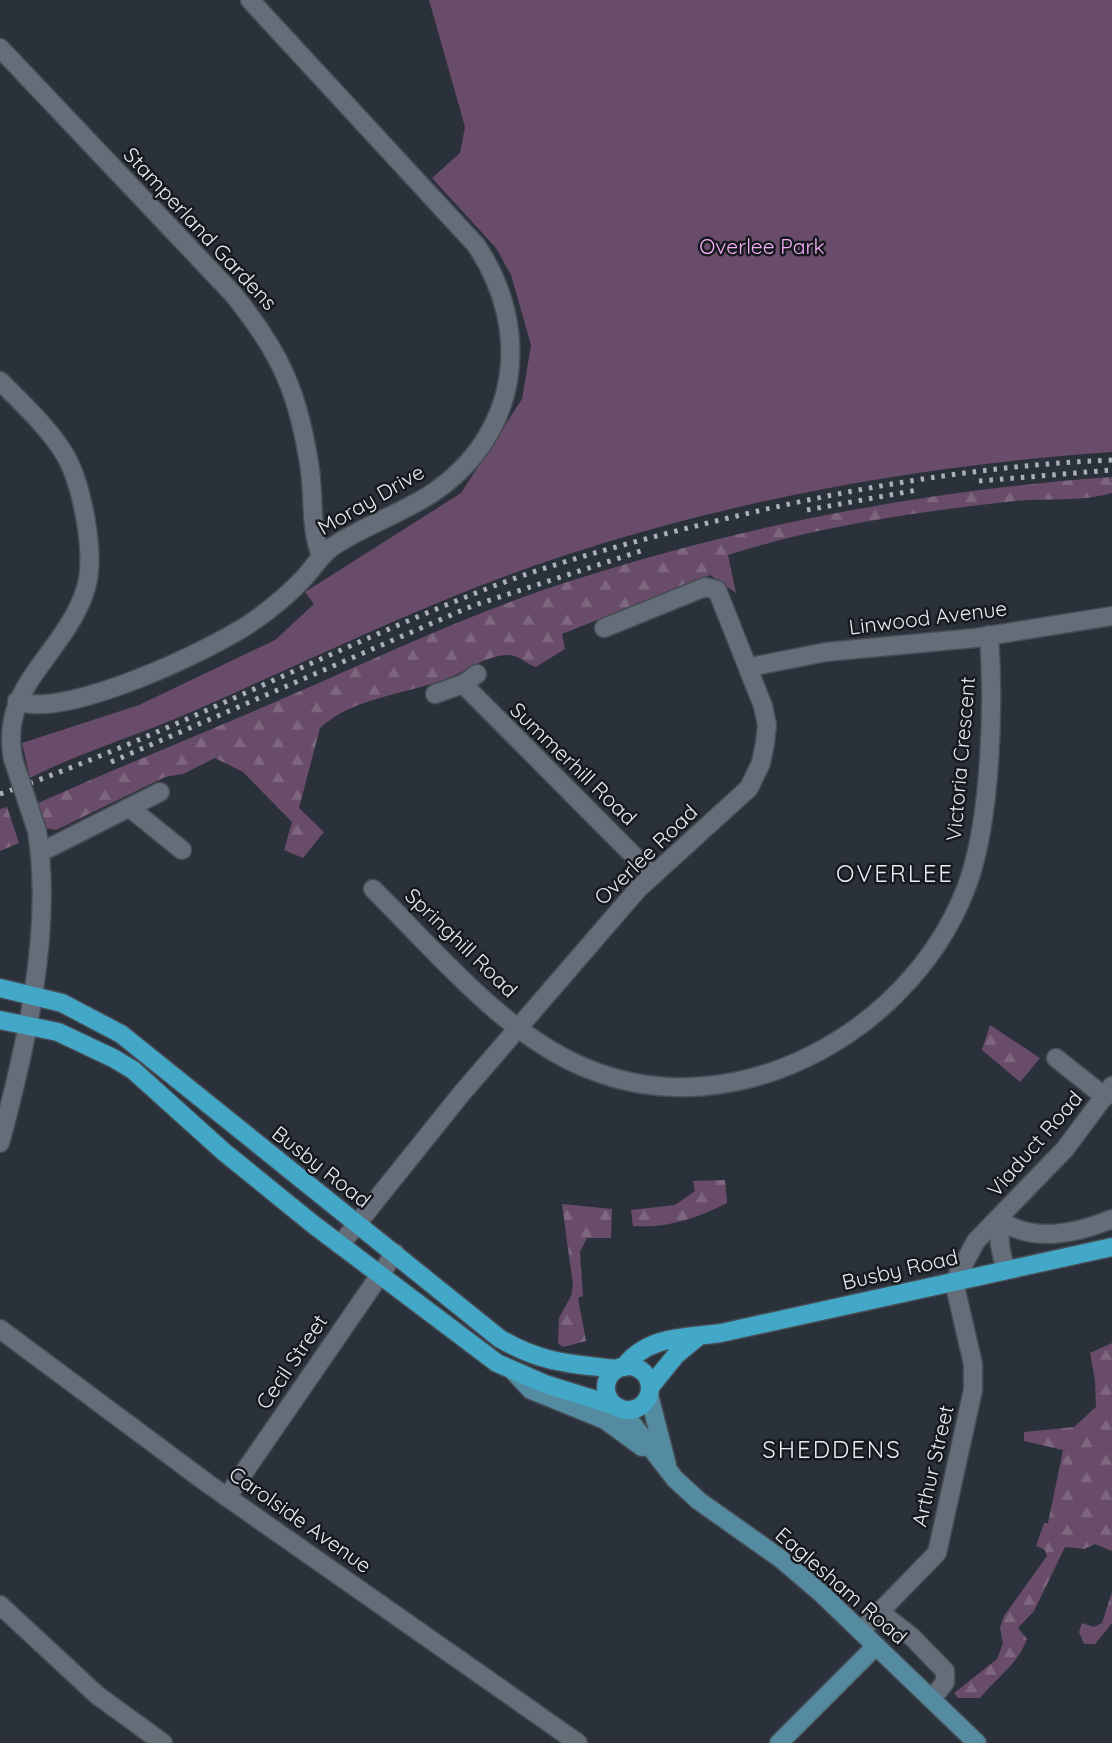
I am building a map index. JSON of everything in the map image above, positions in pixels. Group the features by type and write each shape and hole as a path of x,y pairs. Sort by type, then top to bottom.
{"main road":[{"name":"Busby Road","path":"0,988 70,1007 121,1034 499,1338 523,1352 553,1363 621,1368 645,1346 663,1340 699,1336 1112,1247"},
{"path":"0,1020 28,1024 88,1043 133,1070 224,1152 379,1275 514,1372 531,1390 605,1420 656,1458"},
{"name":"Busby Road","path":"649,1391 676,1355 699,1336"},
{"path":"618,1407 608,1396 607,1384 621,1368 642,1371 669,1472"},
{"path":"514,1372 618,1407 637,1408 649,1391"},
{"name":"Eaglesham Road","path":"618,1407 656,1458 699,1501 781,1559 977,1743"},
{"path":"779,1743 876,1646"}],"street":[{"name":"Moray Drive","path":"10,711 108,689 221,642 283,598 321,556 344,540 432,493 472,456 491,431 500,408 507,384 512,332 508,310 494,272 476,245 250,0"},
{"name":"Stamperland Gardens","path":"0,48 233,294 266,334 288,375 303,429 310,473 314,537 321,556"},
{"path":"0,380 40,422 65,455 80,491 88,579 79,606 10,711 9,740 13,760 37,831 41,852 43,907 28,1024 0,1143"},
{"name":"Overlee Road","path":"340,1245 463,1093 653,875 737,800 748,788 761,763 767,725 750,667 721,596 712,587 604,628"},
{"name":"Linwood Avenue","path":"750,667 826,652 989,635 1112,616"},
{"name":"Victoria Crescent","path":"519,1030 587,1069 634,1081 691,1088 737,1083 802,1062 841,1038 895,995 925,960 948,926 970,877 983,814 992,673 989,635"},
{"name":"Summerhill Road","path":"435,694 470,679 653,875"},
{"path":"41,852 160,792"},
{"path":"130,808 182,850"},
{"name":"Springhill Road","path":"373,888 492,1007 519,1030"},
{"name":"Viaduct Road","path":"954,1282 976,1241 1065,1149 1108,1092 1056,1058"},
{"path":"999,1220 1014,1230 1040,1236 1072,1231 1112,1219"},
{"name":"Viaduct Road","path":"999,1220 1005,1270"},
{"name":"Cecil Street","path":"227,1497 395,1253"},
{"name":"Arthur Street","path":"860,1631 937,1553 973,1390 973,1364 954,1282"},
{"name":"Carolside Avenue","path":"0,1329 227,1497 578,1743"},
{"path":"0,1605 97,1695 163,1743"},
{"path":"880,1612 911,1636 945,1671 945,1682 932,1699"}],"green space":[{"name":"Overlee Park","path":"429,0 1112,0 1112,452 903,475 765,501 630,535 468,591 189,713 30,778 22,743 139,705 275,640 314,604 305,592 461,493 522,399 531,345 511,275 496,248 432,178 460,153 465,127"},
{"path":"1112,477 1112,493 1099,496 1019,501 900,516 831,528 728,555 736,593 710,575 562,634 565,649 536,667 515,656 498,656 446,679 363,703 348,710 320,728 299,808 324,832 303,858 284,850 292,822 243,772 215,758 183,774 165,777 56,830 46,828 38,803 461,621 567,582 701,543 836,513 974,491"},
{"path":"7,807 19,843 0,851 0,809"},
{"path":"990,1025 1040,1058 1020,1082 982,1050"},
{"path":"725,1180 727,1203 681,1221 657,1226 633,1226 631,1210 675,1205 695,1191 693,1181"},
{"path":"562,1204 612,1209 611,1238 587,1238 580,1252 583,1296 578,1298 586,1341 563,1347 558,1343 559,1318 571,1296 573,1285"},
{"path":"1112,1343 1112,1551 1095,1544 1084,1549 1065,1547 1034,1611 1018,1628 1027,1639 1018,1656 980,1698 958,1698 954,1693 997,1659 1003,1643 1000,1628 1004,1616 1047,1556 1045,1550 1036,1546 1044,1523 1048,1523 1063,1450 1024,1441 1024,1432 1074,1427 1096,1407 1090,1353"},
{"path":"1112,1592 1112,1623 1095,1644 1084,1644 1079,1632 1082,1623 1094,1627 1102,1623"}],"railway":[{"path":"0,794 61,772 180,722 416,617 527,574 579,558 737,516 897,483 1004,468 1112,460"},
{"path":"979,481 1112,470"},
{"path":"807,510 917,490"},
{"path":"111,762 472,606 647,549"}],"district":[{"name":"OVERLEE","path":"895,874"},
{"name":"SHEDDENS","path":"832,1450"}]}
